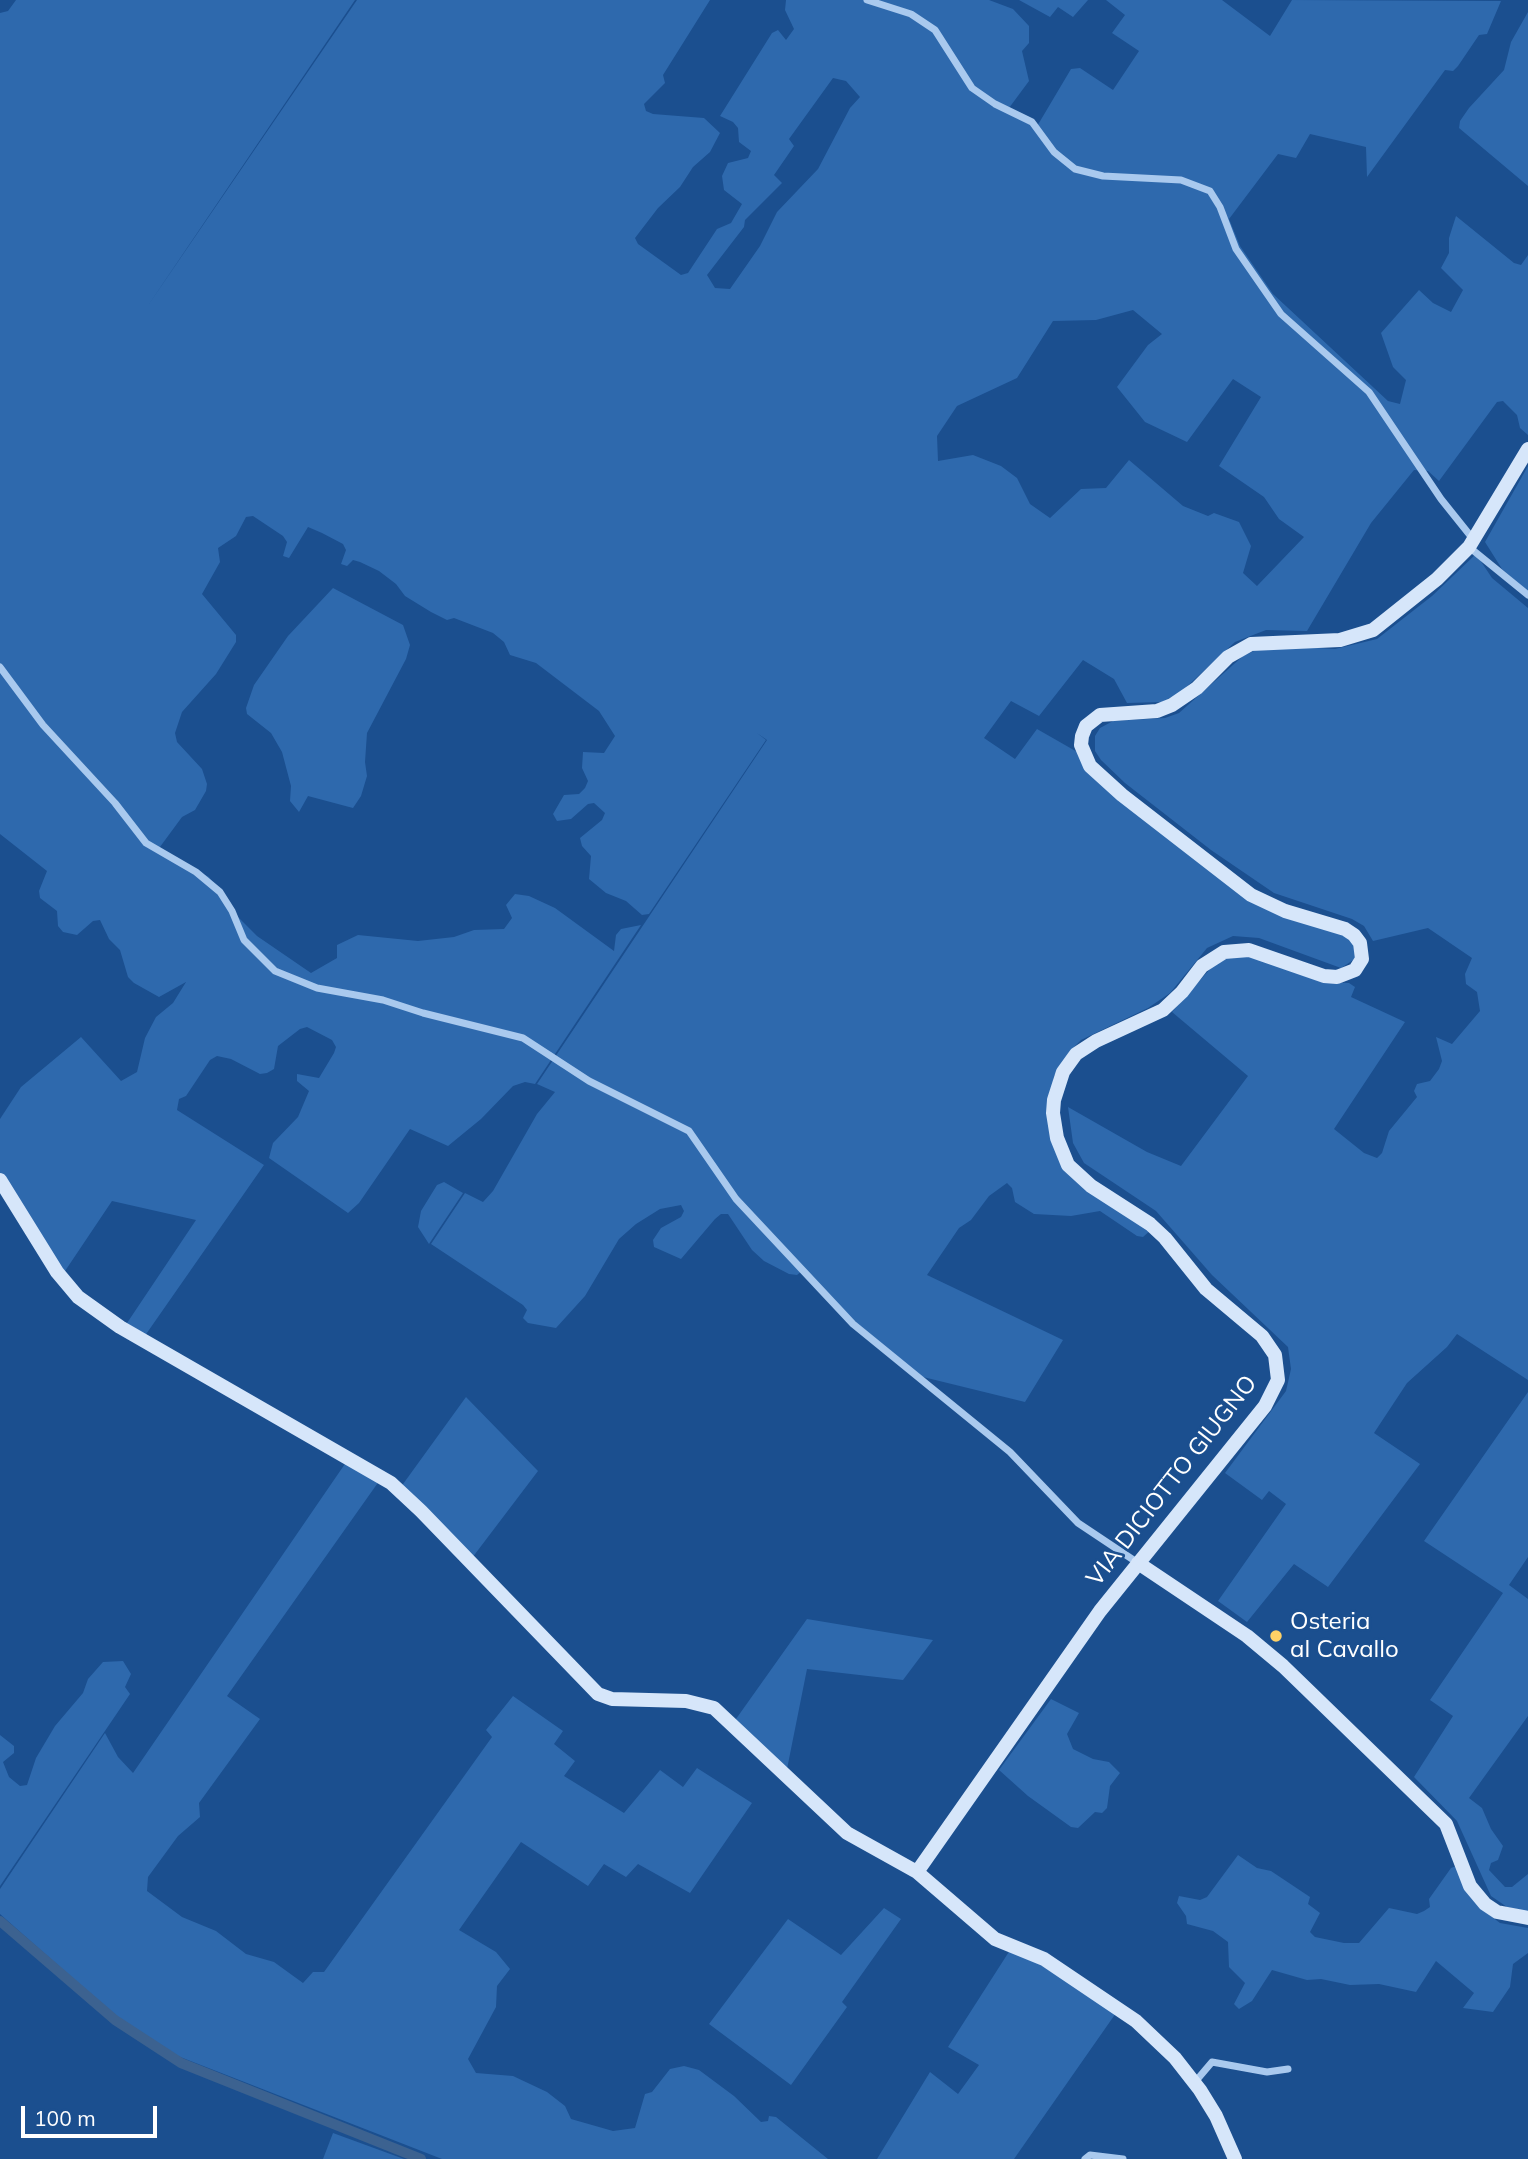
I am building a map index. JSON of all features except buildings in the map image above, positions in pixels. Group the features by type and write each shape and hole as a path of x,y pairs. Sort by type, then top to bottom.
{"main road":[{"name":"VIA DICIOTTO GIUGNO","path":"917,1871 1100,1611 1272,1396 1279,1366 1262,1336 1206,1289 1165,1238 1091,1186 1068,1165 1061,1154 1055,1126 1054,1100 1058,1084 1076,1054 1096,1041 1163,1010 1182,992 1202,966 1224,952 1250,950 1324,976 1337,976 1356,970 1362,960 1363,951 1354,936 1345,929 1284,911 1235,884 1090,766 1081,745 1086,726 1100,715 1157,711 1172,705 1197,688 1228,657 1251,644 1340,640 1373,630 1437,579 1471,543 1501,489 1528,449"},
{"path":"0,1180 57,1272 78,1297 120,1326 390,1483 421,1511 598,1694 612,1699 693,1702 713,1708 847,1833 917,1871 995,1939 1044,1959 1136,2021 1158,2041 1194,2083 1216,2116 1235,2159"},
{"path":"1138,1563 1247,1636 1283,1666 1446,1824 1470,1886 1478,1898 1497,1912 1528,1918"}],"street":[{"path":"867,0 911,14 935,30 972,88 995,104 1032,122 1054,152 1075,169 1103,176 1170,178 1210,191 1220,207 1236,249 1281,314 1369,392 1471,543 1528,595"},
{"path":"0,667 43,725 115,803 146,843 196,872 220,892 232,911 244,940 275,971 300,983 340,994 383,1000 523,1038 589,1082 689,1131 736,1199 853,1324 1010,1452 1078,1523 1138,1563"},
{"path":"1194,2083 1212,2062 1267,2072 1288,2069"},
{"path":"1088,2157 1123,2159"}],"shaded area":[{"path":"16,0 355,0 147,307 357,0 710,0 663,75 665,83 644,104 646,111 653,114 704,118 720,133 710,152 693,167 680,187 658,208 635,238 638,244 681,275 688,273 717,229 731,223 742,204 724,190 722,176 728,163 748,158 751,151 739,142 738,128 733,122 720,116 772,33 778,30 786,40 794,29 785,10 786,0 989,0 1013,9 1029,26 1029,43 1022,51 1029,81 1009,108 1036,128 1071,69 1080,68 1113,90 1139,51 1112,33 1125,15 1106,0 1222,0 1270,36 1292,0 1501,1 1487,34 1479,35 1453,71 1445,70 1367,177 1366,147 1310,134 1296,158 1278,154 1229,219 1240,246 1273,294 1388,401 1400,404 1406,380 1393,367 1381,333 1419,290 1433,303 1451,312 1463,290 1441,268 1449,253 1449,238 1456,216 1514,263 1521,265 1528,255 1528,435 1520,428 1517,415 1503,401 1497,402 1439,481 1428,471 1414,470 1371,523 1307,631 1266,630 1235,642 1181,692 1162,702 1127,703 1114,679 1083,660 1039,716 1011,701 984,738 1015,759 1037,729 1079,753 1201,863 1345,934 1357,944 1355,959 1341,968 1259,938 1233,936 1207,948 1170,993 1148,1008 1081,1040 1070,1051 1054,1076 1052,1087 1063,1163 1152,1229 1143,1237 1137,1236 1100,1211 1071,1216 1034,1214 1015,1202 1012,1188 1007,1183 989,1196 971,1220 959,1228 927,1275 1063,1340 1025,1402 919,1376 802,1271 797,1275 789,1274 764,1261 752,1250 728,1214 721,1214 715,1219 681,1259 654,1247 653,1240 661,1228 681,1217 684,1211 681,1205 660,1209 636,1224 619,1239 585,1296 556,1328 528,1323 523,1318 527,1310 523,1305 431,1244 465,1193 483,1202 493,1191 537,1114 555,1092 537,1084 767,740 757,733 766,740 649,914 642,915 626,901 606,893 589,879 591,856 582,846 580,838 602,820 605,813 594,803 588,804 571,819 557,821 553,814 564,795 579,794 585,788 588,781 582,768 583,752 604,753 615,736 599,711 536,663 510,655 504,642 493,633 454,618 447,620 431,612 405,596 396,584 379,571 360,562 353,560 347,566 341,564 346,550 343,544 322,533 308,527 289,558 283,556 287,542 283,536 253,516 246,517 236,536 218,548 220,562 202,594 236,635 236,642 216,674 182,712 175,733 177,742 202,769 207,784 206,791 195,810 182,817 157,851 209,877 229,908 257,936 311,973 337,958 337,945 358,935 418,941 454,937 474,930 504,929 512,918 506,905 515,894 529,896 555,908 614,951 616,935 621,929 641,925 535,1084 525,1082 513,1086 481,1119 448,1146 410,1129 359,1203 348,1213 269,1158 273,1143 298,1117 309,1091 297,1081 297,1074 319,1078 334,1053 336,1047 332,1040 307,1027 300,1029 278,1046 274,1069 267,1073 260,1074 231,1059 217,1056 210,1060 186,1096 179,1099 177,1110 264,1165 142,1340 123,1329 196,1220 112,1201 61,1277 0,1185 0,1119 21,1087 81,1037 121,1081 137,1072 145,1038 156,1017 173,1003 186,982 159,997 134,983 128,977 120,950 109,939 100,920 93,921 77,935 63,932 58,926 57,911 40,898 39,891 47,871 0,834 0,13 8,11","holes":["833,78 846,81 860,97 850,108 818,169 777,212 760,246 730,289 715,288 707,275 744,227 745,220 782,183 774,175 794,146 789,139","1133,310 1162,334 1148,345 1117,387 1145,422 1187,442 1233,379 1261,397 1219,466 1264,497 1279,519 1304,537 1257,586 1243,573 1251,546 1239,522 1214,513 1208,516 1183,506 1129,460 1106,488 1081,489 1050,518 1030,504 1017,478 1001,466 973,455 938,461 937,436 957,406 1017,378 1053,321 1096,320"]},
{"path":"1019,0 1088,0 1073,17 1058,7 1050,17"},
{"path":"1528,12 1528,186 1459,128 1460,121 1469,108 1504,70 1511,42"},
{"path":"1528,466 1528,592 1502,569 1485,542"},
{"path":"1476,554 1492,578 1528,608 1528,1380 1457,1334 1447,1347 1407,1383 1374,1433 1420,1464 1328,1587 1294,1564 1247,1622 1218,1601 1286,1504 1269,1491 1262,1500 1225,1473 1286,1391 1291,1369 1288,1347 1212,1275 1156,1211 1084,1163 1073,1143 1068,1107 1147,1152 1181,1166 1248,1076 1172,1012 1217,961 1237,952 1328,982 1349,983 1355,987 1351,997 1405,1022 1334,1129 1364,1153 1377,1158 1382,1153 1389,1131 1417,1097 1414,1091 1417,1084 1430,1081 1439,1069 1442,1061 1436,1037 1452,1044 1480,1011 1477,992 1466,984 1465,974 1472,958 1428,928 1373,941 1364,926 1352,919 1274,893 1211,850 1125,783 1095,751 1095,736 1100,728 1113,721 1165,718 1179,713 1243,656 1256,650 1282,646 1335,649 1377,639 1432,596"},
{"path":"333,588 403,625 410,645 406,659 367,733 367,776 361,796 353,808 308,796 299,812 290,801 291,786 282,752 271,733 247,714 246,708 254,685 288,636"},
{"path":"444,1182 463,1193 429,1244 418,1227 421,1211 437,1185"},
{"path":"1528,1392 1528,1557 1509,1585 1528,1599 1528,1716 1469,1798 1482,1808 1491,1829 1503,1846 1498,1860 1491,1863 1489,1870 1505,1887 1512,1887 1528,1874 1528,1912 1507,1907 1491,1896 1457,1821 1414,1777 1453,1716 1430,1700 1503,1593 1424,1541"},
{"path":"466,1397 538,1471 469,1562 398,1491"},
{"path":"349,1458 382,1477 227,1696 260,1719 199,1803 200,1817 178,1836 148,1877 147,1891 182,1917 216,1931 246,1954 274,1962 303,1983 313,1972 324,1972 492,1737 486,1730 513,1696 563,1731 554,1744 575,1761 564,1776 624,1813 660,1770 683,1787 697,1768 752,1803 690,1893 638,1864 626,1877 604,1864 588,1886 521,1842 459,1930 496,1952 510,1969 497,1986 496,2007 468,2059 476,2073 513,2076 547,2092 565,2106 571,2119 613,2131 635,2128 645,2094 652,2092 670,2069 684,2066 699,2070 734,2096 761,2122 768,2121 769,2116 776,2117 828,2159 442,2159 170,2053 129,2027 0,1914 0,1889 105,1733 118,1757 133,1773"},
{"path":"807,1619 933,1640 903,1680 807,1669 785,1779 731,1726"},
{"path":"123,1661 131,1674 125,1687 130,1694 0,1886 0,1735 14,1746 14,1753 3,1762 9,1777 20,1786 27,1785 36,1758 55,1726 83,1693 88,1679 103,1662"},
{"path":"1051,1699 1079,1713 1067,1734 1073,1749 1093,1759 1109,1762 1120,1773 1110,1786 1107,1808 1102,1813 1095,1812 1078,1828 1071,1827 1028,1796 999,1770"},
{"path":"1238,1855 1257,1868 1271,1871 1310,1897 1308,1904 1320,1913 1310,1932 1315,1937 1344,1943 1359,1943 1389,1908 1417,1914 1430,1907 1429,1899 1451,1868 1459,1865 1479,1907 1500,1923 1528,1928 1528,1953 1513,1964 1510,1987 1493,2012 1463,2008 1474,1993 1436,1961 1416,1992 1379,1984 1350,1985 1321,1979 1307,1980 1272,1970 1252,2001 1239,2009 1234,2004 1245,1983 1229,1967 1228,1942 1213,1931 1187,1924 1186,1916 1177,1903 1179,1896 1200,1900 1207,1897"},
{"path":"884,1908 901,1919 842,2002 847,2007 791,2085 709,2024 788,1919 841,1955"},
{"path":"1012,1947 1116,2013 1014,2159 877,2159 930,2072 958,2094 979,2065 948,2047"},
{"path":"333,2133 404,2159 323,2159"}],"waterway":[{"path":"0,1921 115,2020 181,2063 421,2159"}],"place":[{"name":"Osteria al Cavallo","path":"1276,1636"}]}
